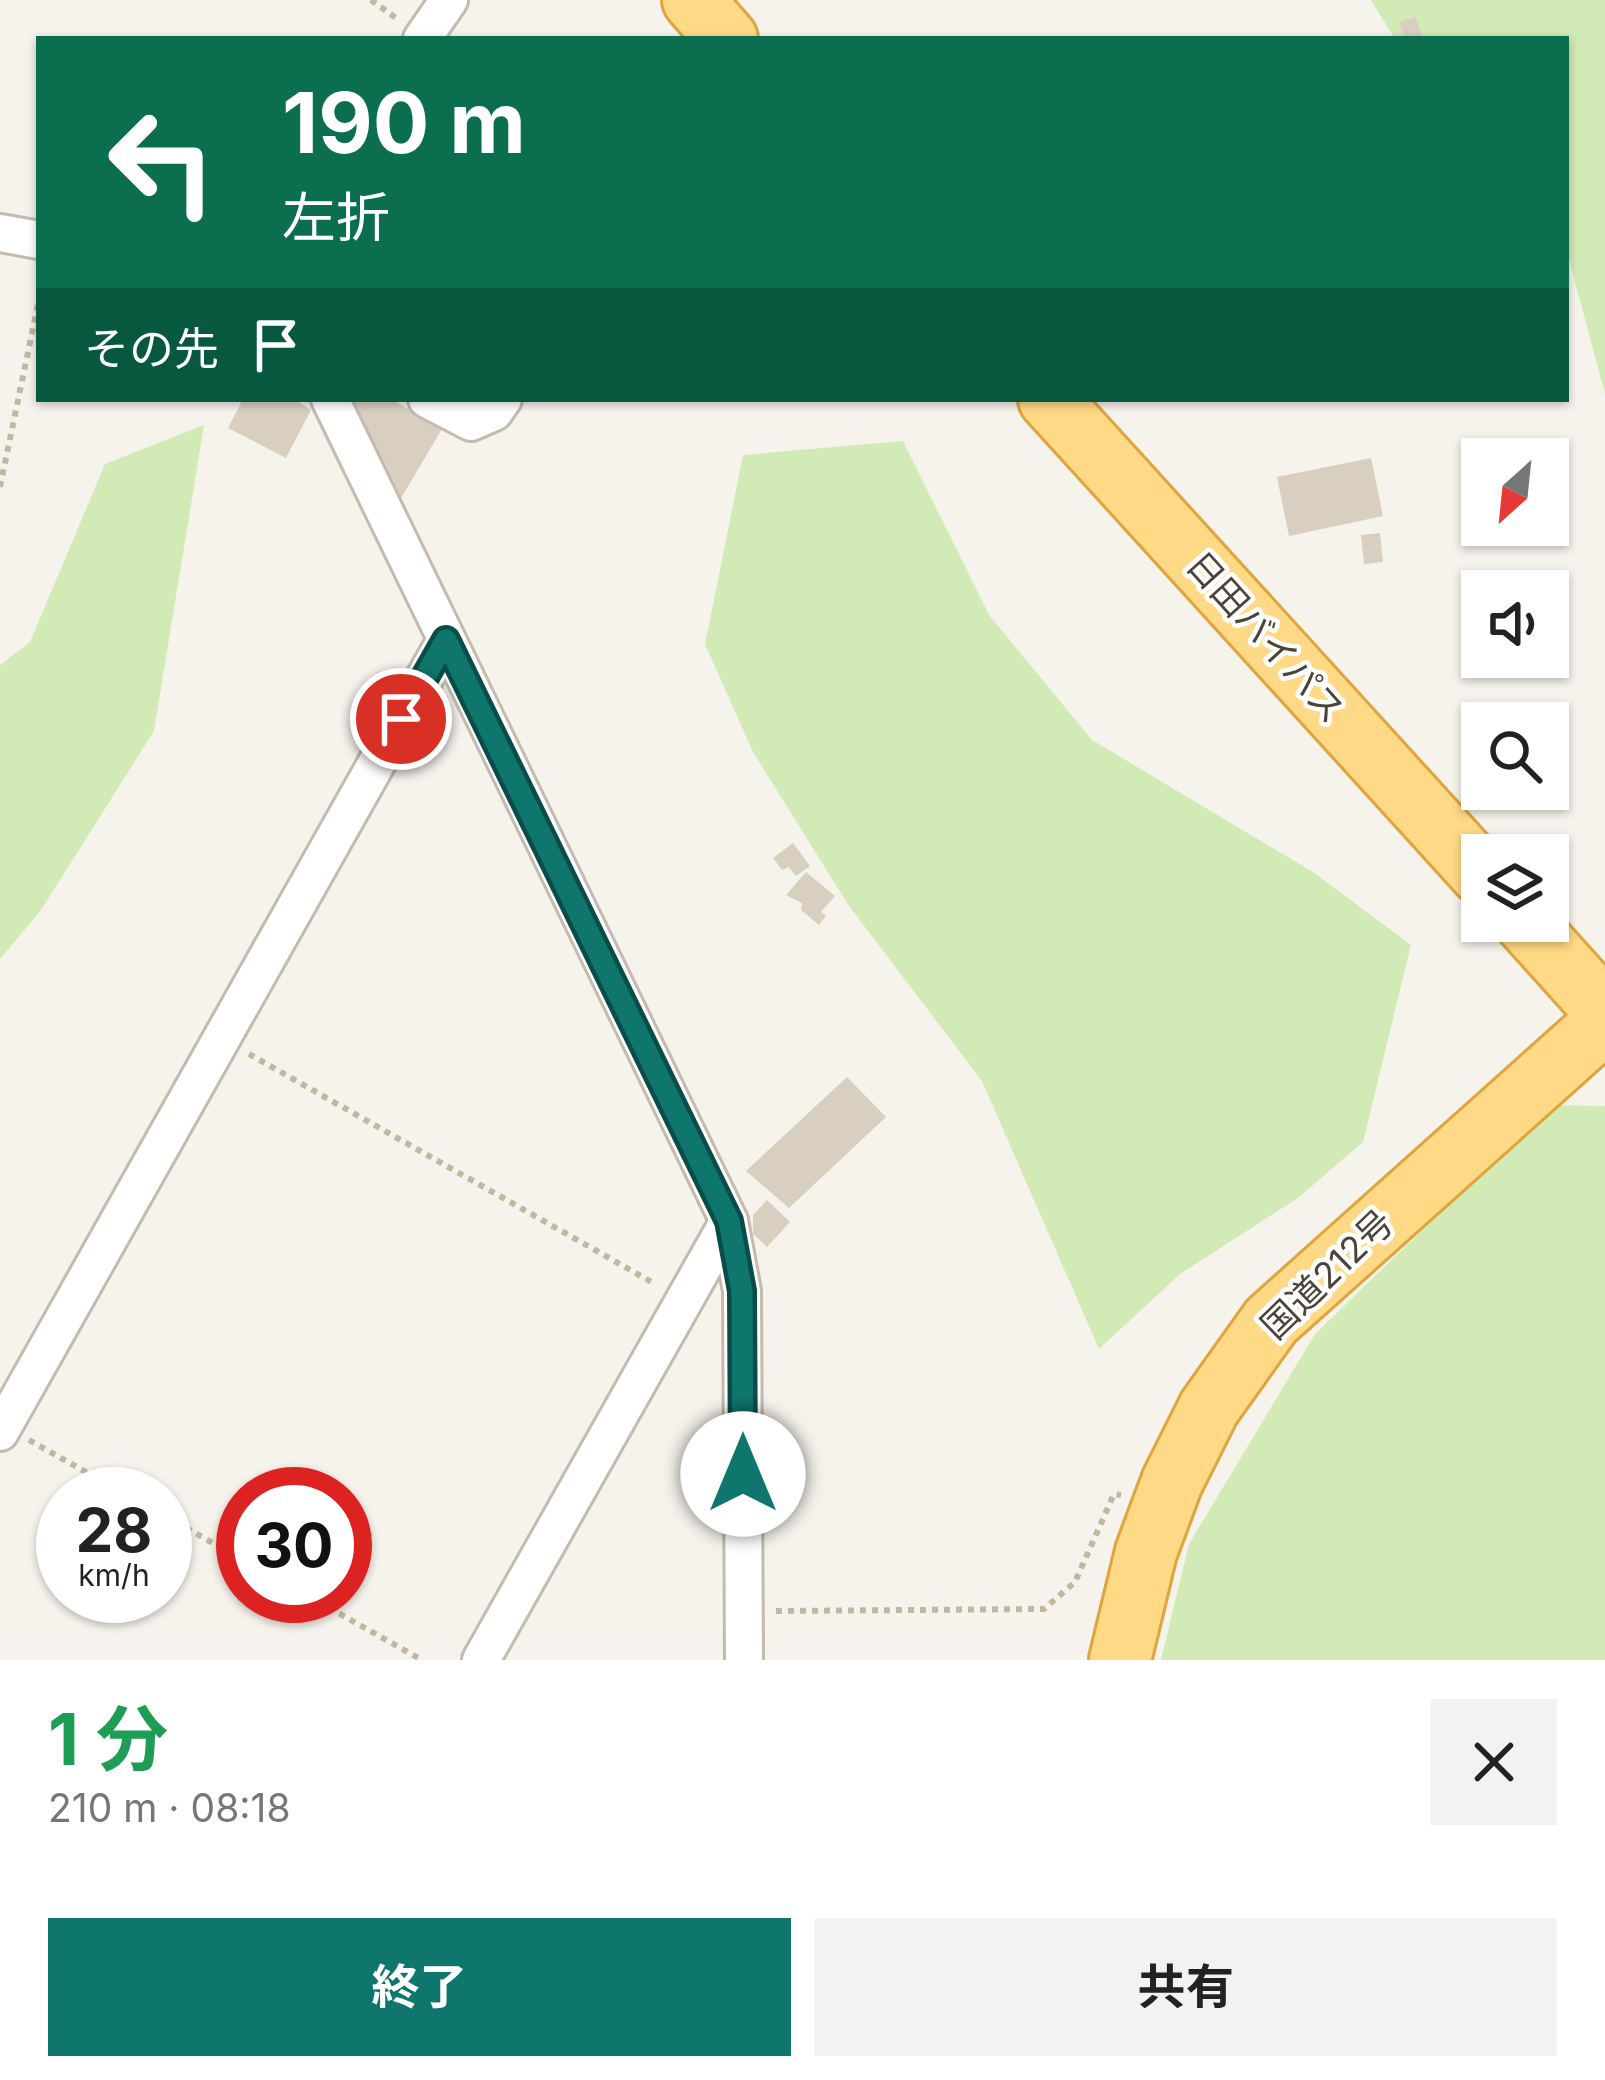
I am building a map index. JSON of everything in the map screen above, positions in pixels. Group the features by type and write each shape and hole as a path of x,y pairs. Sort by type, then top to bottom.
{"highway":[{"path":"693,0 724,36"},
{"name":"日田バイパス","path":"1052,402 1461,852"},
{"path":"1543,942 1605,1011"},
{"name":"国道212号","path":"1120,1660 1146,1552 1172,1482 1209,1408 1271,1322 1605,1022"}],"street":[{"path":"424,36 448,0"},
{"path":"0,233 36,239"},
{"path":"331,402 729,1221 742,1291 744,1660"},
{"path":"433,402 471,422 494,412 501,402"},
{"path":"2,1429 446,640"},
{"path":"482,1660 729,1221"}],"path":[{"path":"0,487 36,313"},
{"path":"222,1038 685,1300"},
{"path":"2,1429 74,1467"},
{"path":"743,1611 1044,1610 1075,1582 1114,1494 1131,1495"},
{"path":"356,1623 422,1660"}],"green space":[{"path":"1371,0 1605,0 1605,394 1569,259 1569,36 1393,36"},
{"path":"204,425 154,731 41,910 0,959 0,665 30,642 105,464"},
{"path":"903,441 989,615 1092,740 1313,872 1411,945 1363,1142 1298,1198 1180,1274 1099,1349 982,1081 849,906 753,752 705,644 743,455"},
{"path":"1552,1105 1605,1106 1605,1660 1161,1660 1189,1544 1315,1334"}],"building":[{"path":"1416,17 1422,36 1404,36 1399,22"},
{"path":"241,402 299,402 311,410 286,458 228,428"},
{"path":"351,402 396,402 442,429 401,498"},
{"path":"1371,458 1383,516 1289,536 1277,477"},
{"path":"1380,533 1383,562 1364,564 1361,535"},
{"path":"793,843 810,866 796,876 789,867 782,870 773,858"},
{"path":"806,872 835,896 821,912 826,916 819,925 801,910 802,903 786,895"},
{"path":"847,1077 886,1117 789,1208 746,1171"},
{"path":"767,1200 790,1222 767,1247 753,1234 753,1215"}],"route":[{"path":"401,719 446,640 729,1221 742,1291 743,1474"}]}
